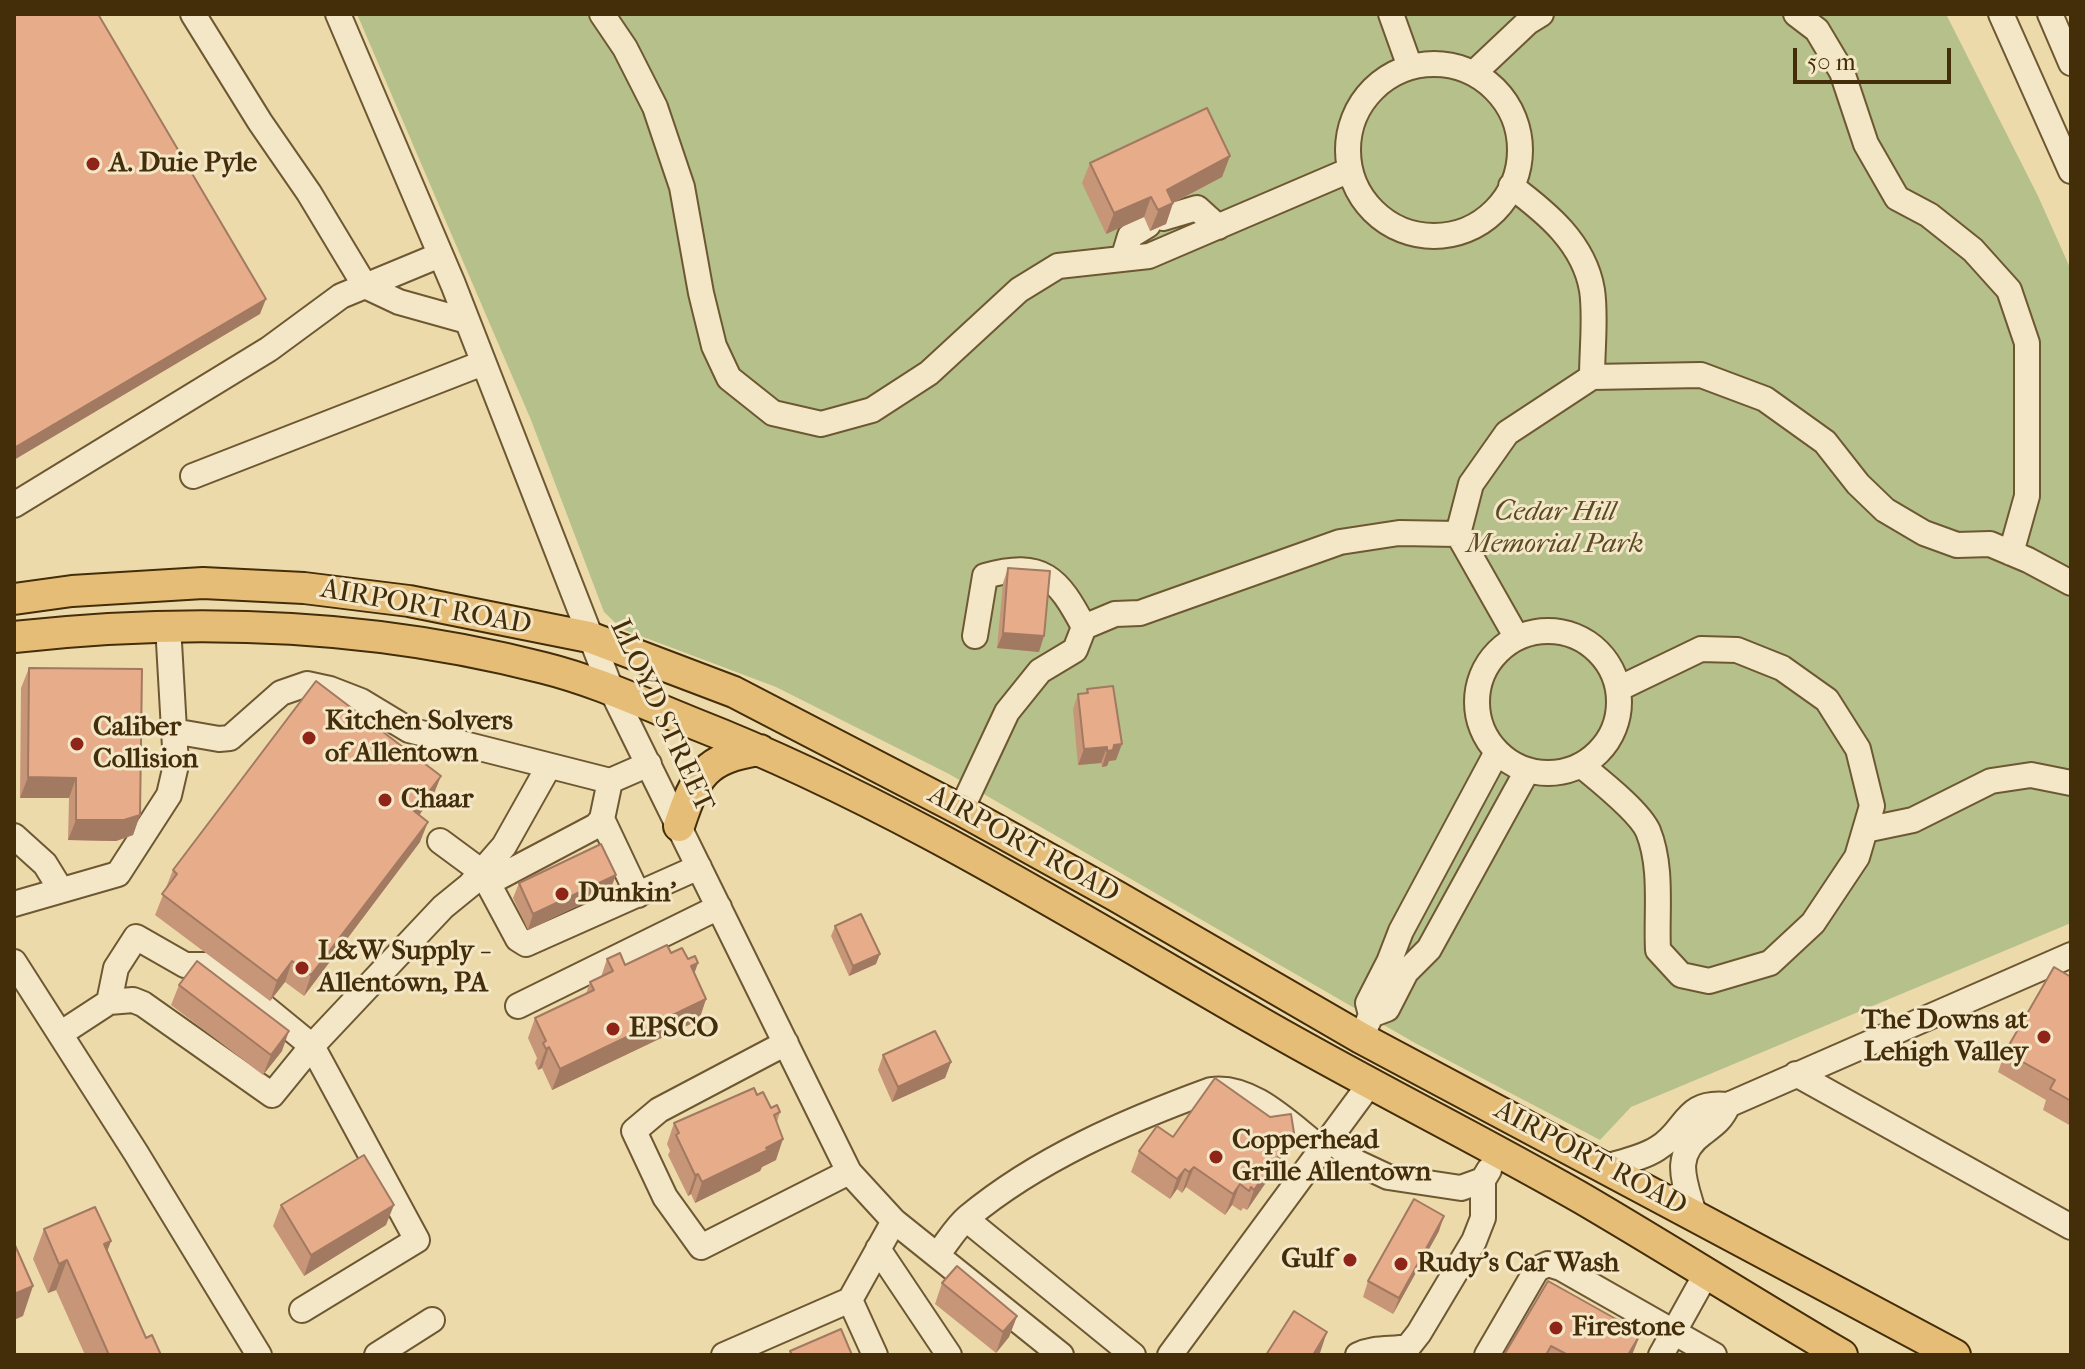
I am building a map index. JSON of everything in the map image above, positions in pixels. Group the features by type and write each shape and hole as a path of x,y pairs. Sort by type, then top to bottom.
{"main road":[{"name":"AIRPORT ROAD","path":"14,599 72,591 203,583 304,588 409,601 589,637 734,692 1366,1026 1605,1167 1955,1355"},
{"name":"AIRPORT ROAD","path":"14,637 168,625 280,627 378,636 519,662 611,689 760,750 992,868 1369,1085 1581,1198 1842,1355"},
{"path":"679,826 690,794 714,763 731,755 760,750"}],"street":[{"path":"193,14 365,286 399,302 467,321"},
{"name":"LLOYD STREET","path":"338,14 467,321 611,689 849,1172 894,1221 1061,1355"},
{"path":"602,14 625,48 655,107 677,173 714,346 729,378 773,413 821,424 872,410 929,373 1019,290 1058,266 1149,256 1350,170"},
{"path":"1391,14 1410,67"},
{"path":"1474,73 1528,22 1541,14"},
{"path":"1796,14 1817,30 1842,72 1866,144 1897,198 1929,215 1973,250 2009,290 2027,343 2027,496 2011,553"},
{"path":"2001,14 2071,171"},
{"path":"2050,14 2071,63"},
{"path":"1447,64 1474,73 1497,91 1513,116 1520,144 1517,173 1505,200 1484,220 1458,233 1431,236 1403,231 1379,217 1361,196 1350,170 1348,142 1354,115 1370,92 1392,74 1410,67 1447,64"},
{"path":"1511,186 1549,214 1576,248 1592,290 1592,377"},
{"path":"1123,259 1130,236 1155,222 1197,208 1218,227"},
{"path":"14,505 269,349 341,296 440,255"},
{"path":"193,476 483,363"},
{"path":"1517,638 1458,534 1471,484 1507,433 1592,377 1701,375 1765,399 1825,442 1858,484 1885,510 1924,533 1957,545 1990,544 2071,583"},
{"path":"961,810 1007,712 1040,671 1075,650 1084,627 1115,614 1140,613 1340,542 1399,533 1458,534"},
{"path":"975,636 985,576 1008,570 1043,573 1067,594 1084,627"},
{"path":"14,904 118,874 169,795 176,765 168,625"},
{"path":"1552,631 1575,636 1594,647 1610,666 1618,689 1619,714 1611,737 1596,756 1581,765 1551,774 1527,771 1505,761 1489,744 1479,723 1476,701 1480,678 1491,658 1508,642 1529,633 1552,631"},
{"path":"1581,765 1620,799 1647,829 1657,866 1658,950 1681,975 1709,981 1770,963 1813,923 1857,857 1872,806 1858,749 1827,700 1782,668 1737,650 1701,649 1618,689"},
{"path":"173,731 230,738 281,693 307,684 361,701 409,730 610,781 649,764"},
{"path":"1398,967 1401,931 1497,752"},
{"path":"485,877 549,766"},
{"path":"1366,1026 1368,1003 1398,967 1429,949 1527,771"},
{"path":"1865,830 1913,820 1991,781 2031,775 2071,783"},
{"path":"60,1034 109,1002 133,1000 272,1095 312,1046 443,907 485,877 596,826 602,819 610,781"},
{"path":"602,819 638,895"},
{"path":"14,836 45,864 61,890"},
{"path":"440,841 485,877 518,939 526,944 699,867"},
{"path":"518,1006 719,907"},
{"path":"109,1002 116,968 136,937 185,965 213,965 312,1046 417,1240 302,1310"},
{"path":"1605,1167 1659,1148 1693,1112 1711,1103 1728,1105 2071,955"},
{"path":"14,962 259,1355"},
{"path":"786,1043 659,1110 634,1131 665,1197 701,1247 849,1172"},
{"path":"1796,1074 2071,1227"},
{"path":"1170,1355 1369,1085"},
{"path":"937,1255 966,1219 1017,1183 1128,1121 1211,1090 1222,1089 1258,1101 1356,1162 1388,1177 1461,1188 1483,1180"},
{"path":"1694,1214 1682,1159 1689,1143 1722,1119 1728,1105"},
{"path":"1358,1355 1375,1347 1408,1347 1419,1333 1474,1241 1483,1218 1483,1180 1498,1154"},
{"path":"966,1219 1133,1355"},
{"path":"724,1355 850,1300 894,1221"},
{"path":"878,1249 949,1355"},
{"path":"1487,1355 1537,1269 1548,1264 1561,1268 1714,1355"},
{"path":"1661,1355 1706,1274"},
{"path":"850,1300 875,1355"},
{"path":"377,1355 432,1320"}],"green space":[{"name":"Cedar Hill Memorial Park","path":"357,14 1946,14 2038,196 2071,270 2071,923 1631,1107 1600,1140 1415,1043 949,774 776,687 622,629 604,612 531,420"}],"building":[{"name":"A. Duie Pyle","path":"14,14 98,14 266,299 14,448"},
{"path":"1207,108 1230,156 1167,190 1173,203 1158,210 1151,197 1114,213 1090,163"},
{"path":"1008,568 1050,571 1044,636 1003,633"},
{"name":"Caliber Collision","path":"29,668 142,669 140,815 124,820 76,820 76,778 28,777"},
{"path":"316,681 441,776 414,811 428,822 311,975 292,961 277,981 162,894 177,874 173,870"},
{"path":"1113,686 1122,744 1114,745 1113,750 1107,751 1107,747 1084,749 1078,694 1088,693 1087,689"},
{"path":"601,844 616,875 533,914 519,883"},
{"path":"861,914 880,954 853,966 835,926"},
{"name":"EPSCO","path":"667,945 671,953 682,948 688,959 695,956 698,963 691,966 706,999 560,1069 549,1047 546,1049 543,1043 546,1041 535,1018 594,990 590,982 613,971 607,959 620,953 625,965"},
{"path":"197,961 289,1031 271,1055 179,985"},
{"name":"The Downs at Lehigh Valley","path":"2054,967 2071,977 2071,1101 2050,1089 2055,1080 2005,1052"},
{"path":"935,1031 951,1062 898,1087 883,1055"},
{"name":"Copperhead Grille Allentown","path":"1215,1078 1270,1117 1291,1114 1294,1133 1273,1136 1286,1145 1254,1190 1251,1187 1249,1191 1240,1184 1233,1194 1194,1167 1189,1172 1185,1169 1177,1179 1139,1151 1157,1126 1173,1137"},
{"path":"754,1088 757,1095 763,1092 771,1108 777,1105 780,1112 774,1115 783,1139 766,1148 768,1150 702,1182 698,1174 695,1175 676,1135 679,1133 674,1123"},
{"path":"364,1155 394,1205 311,1255 281,1205"},
{"name":"Rudy's Car Wash","path":"1414,1199 1444,1216 1399,1298 1368,1281"},
{"path":"95,1207 111,1241 104,1244 146,1338 152,1335 161,1355 109,1355 67,1260 59,1264 44,1229"},
{"path":"14,1243 33,1286 14,1294"},
{"path":"957,1266 1017,1316 1003,1332 942,1283"},
{"path":"1548,1281 1641,1333 1628,1355 1568,1355 1551,1346 1546,1355 1504,1355"},
{"path":"1294,1311 1327,1332 1313,1355 1266,1355"},
{"path":"841,1329 852,1355 792,1355 790,1351"}],"place":[{"name":"A. Duie Pyle","path":"93,164"},
{"name":"Kitchen Solvers of Allentown","path":"309,738"},
{"name":"Caliber Collision","path":"77,744"},
{"name":"Chaar","path":"385,800"},
{"name":"Dunkin'","path":"562,894"},
{"name":"L&W Supply - Allentown, PA","path":"302,968"},
{"name":"EPSCO","path":"613,1029"},
{"name":"The Downs at Lehigh Valley","path":"2044,1037"},
{"name":"Copperhead Grille Allentown","path":"1216,1157"},
{"name":"Gulf","path":"1350,1260"},
{"name":"Rudy's Car Wash","path":"1401,1264"},
{"name":"Firestone","path":"1556,1328"}]}
